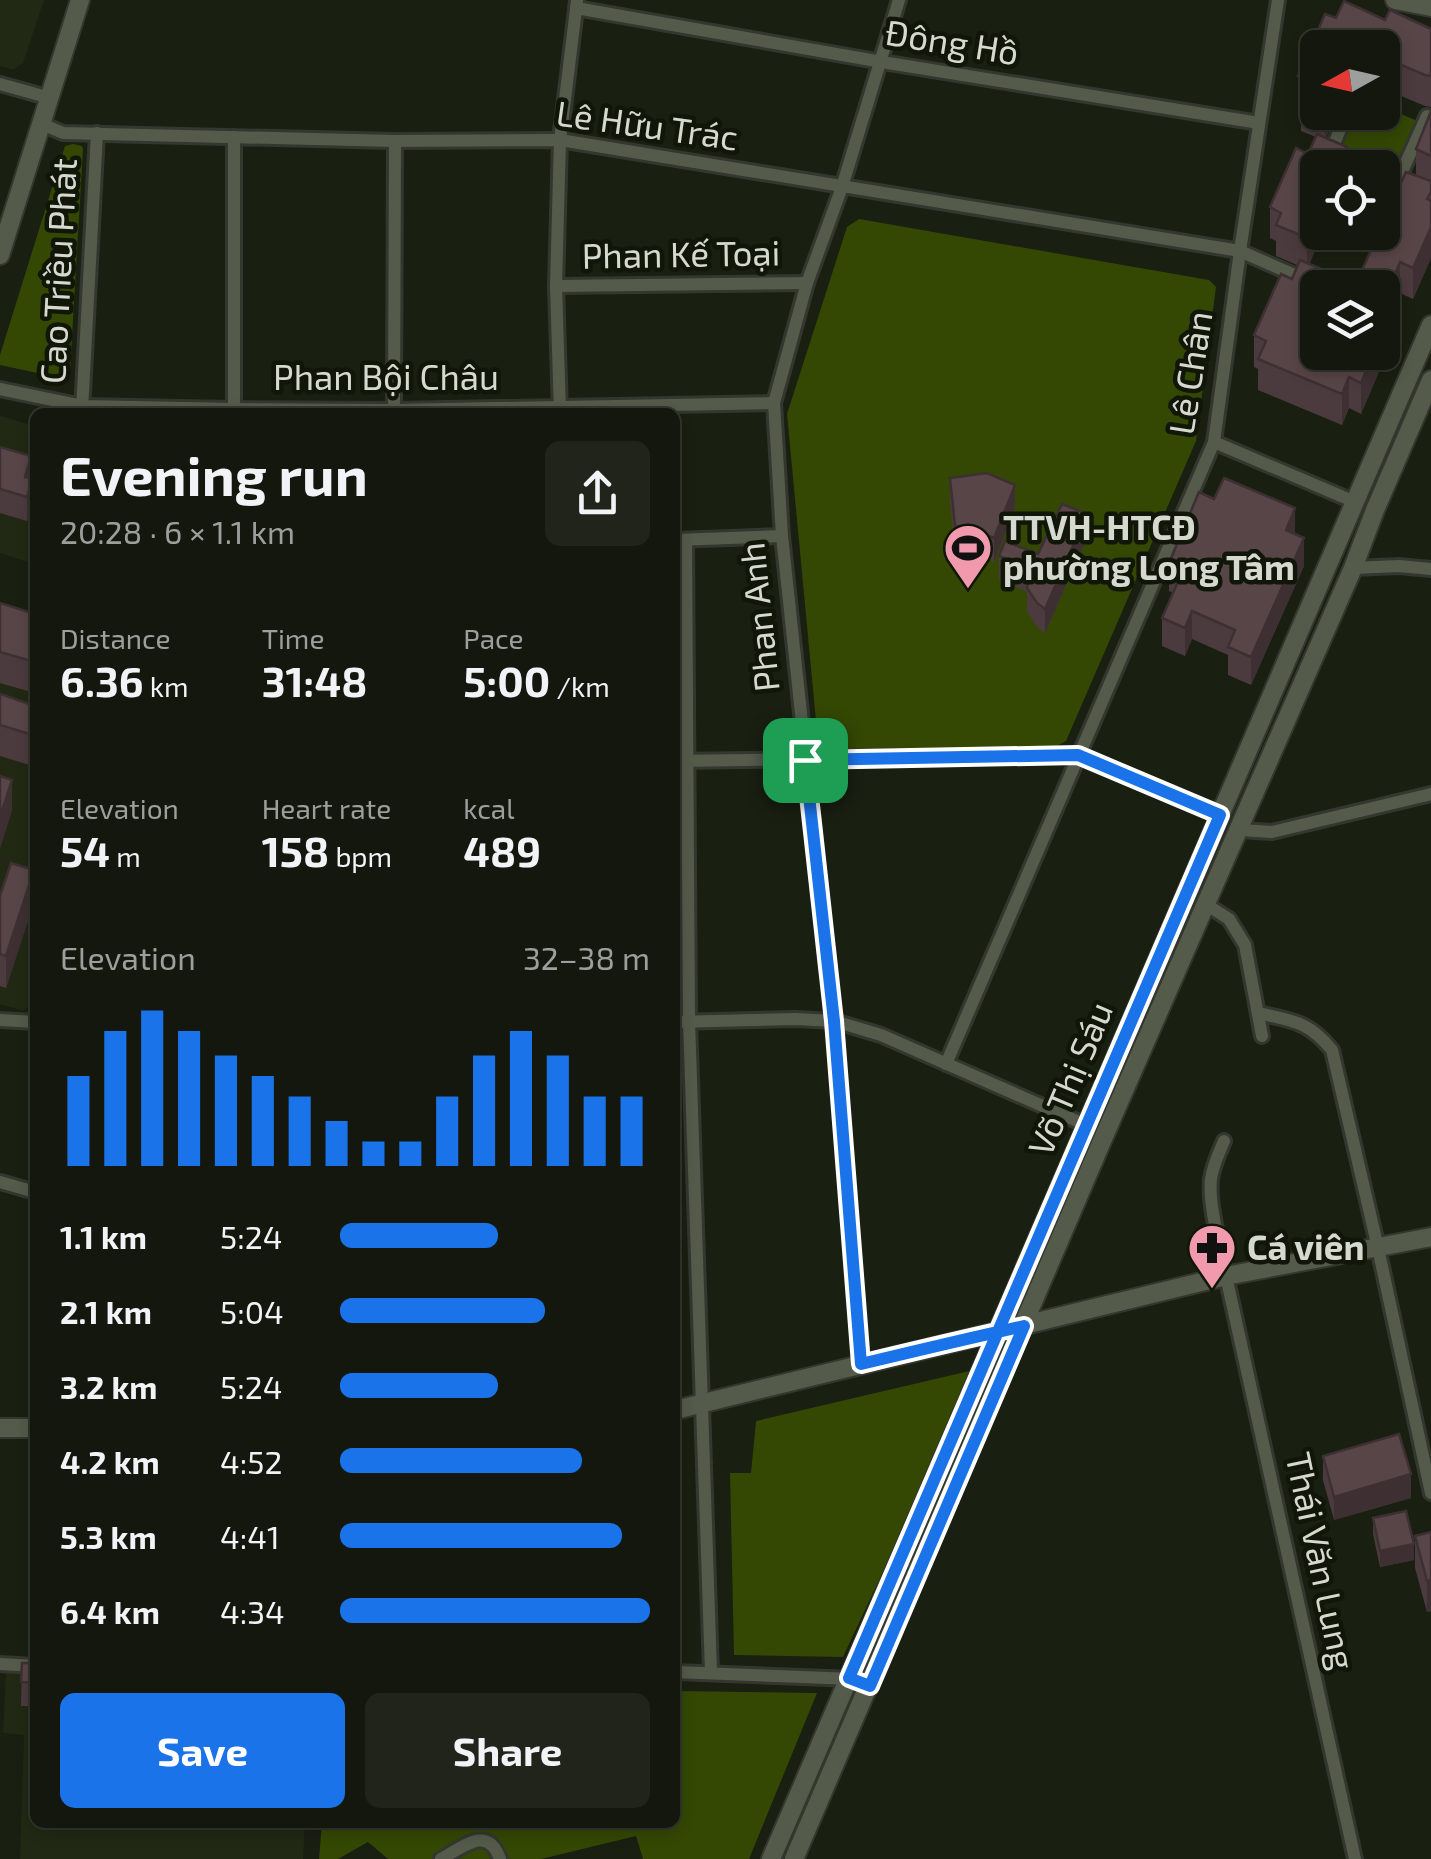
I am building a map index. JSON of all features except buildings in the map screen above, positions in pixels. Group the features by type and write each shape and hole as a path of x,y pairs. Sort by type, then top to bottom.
{"main road":[{"path":"0,256 3,235 80,0"},
{"path":"1395,0 1431,7"},
{"name":"Võ Thị Sáu","path":"771,1859 1431,324"},
{"name":"Võ Thị Sáu","path":"794,1859 1102,1141 1354,568 1374,510 1431,380"},
{"path":"680,1409 1226,1276 1431,1238"},
{"path":"0,1428 30,1428"}],"street":[{"name":"Phan Anh","path":"861,1364 834,1021 782,536 774,404 807,283 842,187 900,0"},
{"name":"Lê Chân","path":"946,1064 1214,442 1278,0"},
{"path":"560,408 556,286 560,140 577,4"},
{"name":"Đông Hồ","path":"577,4 882,62 1259,123"},
{"path":"0,84 50,98"},
{"path":"1400,176 1426,116"},
{"name":"Lê Hữu Trác","path":"42,124 64,133 395,141 560,140 1240,251 1300,277"},
{"name":"Cao Triều Phát","path":"82,408 97,134"},
{"path":"234,137 234,408"},
{"path":"394,408 395,141"},
{"name":"Phan Kế Toại","path":"556,286 807,283"},
{"name":"Phan Bội Châu","path":"0,388 78,408"},
{"name":"Phan Bội Châu","path":"603,408 774,404"},
{"path":"1214,442 1354,502"},
{"path":"711,1672 682,1022 680,540 782,536"},
{"path":"1354,568 1431,568"},
{"path":"681,761 1078,755 1220,815"},
{"path":"1240,830 1272,832 1431,794"},
{"path":"1207,904 1229,920 1244,945 1262,1036"},
{"path":"1258,1013 1306,1024 1332,1050 1431,1493"},
{"path":"0,1020 30,1022"},
{"path":"682,1022 834,1021 881,1036 1086,1126"},
{"name":"Thái Văn Lung","path":"1224,1140 1210,1184 1226,1276 1355,1859"},
{"path":"0,1182 30,1191"},
{"path":"0,1664 30,1666"},
{"path":"680,1672 849,1678 870,1686"},
{"path":"442,1859 476,1840 485,1840 493,1844 500,1859"}],"shaded area":[{"path":"0,0 44,0 23,63 13,70 0,66"},
{"path":"0,416 30,425 30,562 0,553"},
{"path":"0,606 30,617 30,1005 23,1011 0,1004"},
{"path":"30,1671 30,1828 305,1828 303,1859 20,1859 24,1735 3,1733 6,1672"}],"green space":[{"path":"1400,114 1417,121 1400,161 1400,150 1338,150 1346,130 1400,130"},
{"path":"73,144 83,149 70,371 61,378 0,365 0,355 65,146"},
{"name":"TTVH-HTCĐ phường Long Tâm","path":"859,219 1209,280 1216,287 1196,441 1066,741 1053,748 827,749 818,742 787,414 847,227"},
{"path":"978,1369 843,1657 734,1655 730,1473 751,1473 756,1421"},
{"path":"680,1691 817,1693 749,1859 643,1859 636,1836 541,1859 388,1859 368,1842 338,1859 319,1859 322,1828 680,1828"}],"place":[{"name":"TTVH-HTCĐ phường Long Tâm","path":"968,590"},
{"name":"Cá viên","path":"1212,1290"}],"route":[{"path":"805,760 834,1021 861,1364 996,1332 1024,1326 870,1686 849,1678 996,1332 1220,815 1078,755 805,760"}]}
